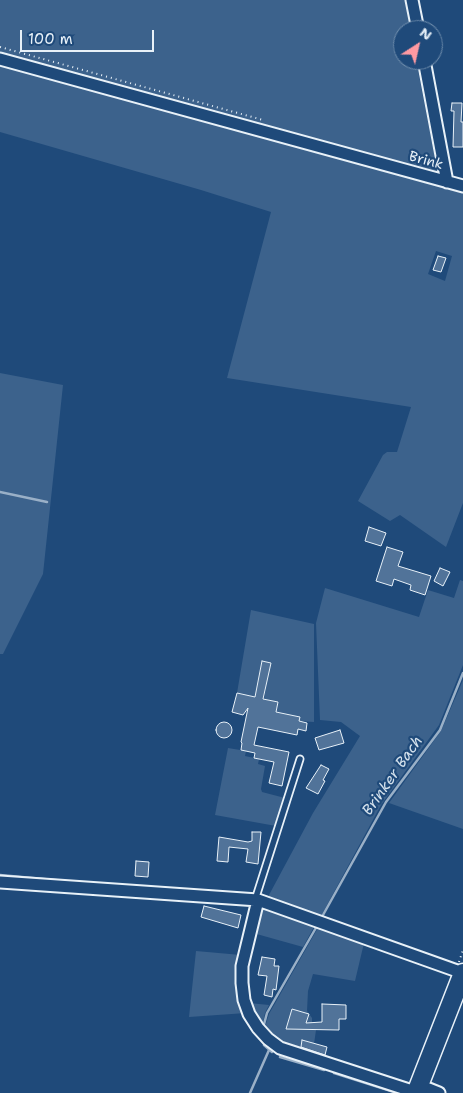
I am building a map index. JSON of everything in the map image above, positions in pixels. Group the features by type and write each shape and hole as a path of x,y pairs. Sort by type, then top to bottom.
{"main road":[{"path":"417,1092 463,973"}],"street":[{"path":"412,0 416,20"},
{"name":"Brink","path":"0,59 463,186"},
{"path":"426,70 447,182"},
{"path":"0,882 257,900 463,973"},
{"path":"257,900 242,966 242,983 244,1000 258,1028 280,1048 409,1090 417,1092 429,1089 439,1093"}],"lane":[{"path":"257,900 300,759"}],"path":[{"path":"0,47 128,82"}],"shaded area":[{"path":"0,0 405,0 409,20 393,20 393,70 418,70 438,174 0,54"},
{"path":"0,65 463,193 463,503 446,547 400,515 390,521 358,501 383,455 387,452 397,452 411,407 227,378 271,212 0,132","holes":["436,251 452,256 445,281 428,274"]},
{"path":"0,373 63,385 43,574 3,654 0,654"},
{"path":"460,580 463,581 463,665 439,725 381,805 320,918 269,900 269,895 313,813 360,736 341,722 320,720 316,623 325,588 419,617 428,590 454,598"},
{"path":"251,610 314,624 314,722 299,721 300,717 276,712 278,702 264,699 270,663 262,661 255,697 237,693"},
{"path":"463,680 463,829 389,803 441,731"},
{"path":"228,748 246,751 245,756 259,759 258,764 265,766 262,792 285,798 276,826 215,815"},
{"path":"260,905 315,925 303,947 253,933"},
{"path":"319,926 364,943 355,981 313,974 308,991 307,1011 312,1018 312,1030 316,1030 314,1044 303,1040 299,1051 291,1050 266,1033 266,1024 269,1014"},
{"path":"196,951 241,955 246,1013 189,1017"},
{"path":"249,1003 269,1005 262,1027"}],"building":[{"path":"452,103 462,103 463,147 453,147 454,111 451,111"},
{"path":"438,256 446,258 441,272 433,270"},
{"path":"369,527 386,533 381,546 365,541"},
{"path":"387,547 403,552 398,566 431,576 425,595 410,590 411,585 394,579 392,586 376,581"},
{"path":"440,568 450,572 443,586 434,581"},
{"path":"262,661 271,663 263,699 278,702 276,712 300,717 299,721 307,723 306,731 298,729 297,735 258,727 254,745 289,752 282,786 269,783 274,762 254,758 255,753 241,750 248,708 243,715 232,712 237,693 255,697"},
{"path":"224,722 232,730 224,738 216,730"},
{"path":"340,730 344,743 319,750 315,738"},
{"path":"321,765 329,769 318,794 306,788"},
{"path":"252,832 261,832 258,864 246,862 248,849 229,847 228,862 217,861 219,837 248,842 252,841"},
{"path":"136,861 149,862 148,877 135,876"},
{"path":"204,906 241,915 238,928 201,917"},
{"path":"262,957 275,959 274,966 279,966 276,990 273,989 272,997 264,995 267,976 258,975"},
{"path":"322,1004 346,1005 346,1019 339,1019 339,1030 286,1029 292,1009 309,1014 306,1023 322,1022"},
{"path":"302,1040 327,1047 325,1055 301,1047"}],"waterway":[{"path":"0,492 47,502"},
{"name":"Brinker Bach","path":"323,915 386,802 440,730 463,673"},
{"path":"0,875 76,882"},
{"name":"Brinker Bach","path":"263,1028 267,1013 317,926"},
{"name":"Brinker Bach","path":"264,1045 272,1052"},
{"path":"250,1093 269,1050"},
{"name":"Brinker Bach","path":"280,1057 324,1070"},
{"name":"Brinker Bach","path":"334,1073 397,1093"}]}
